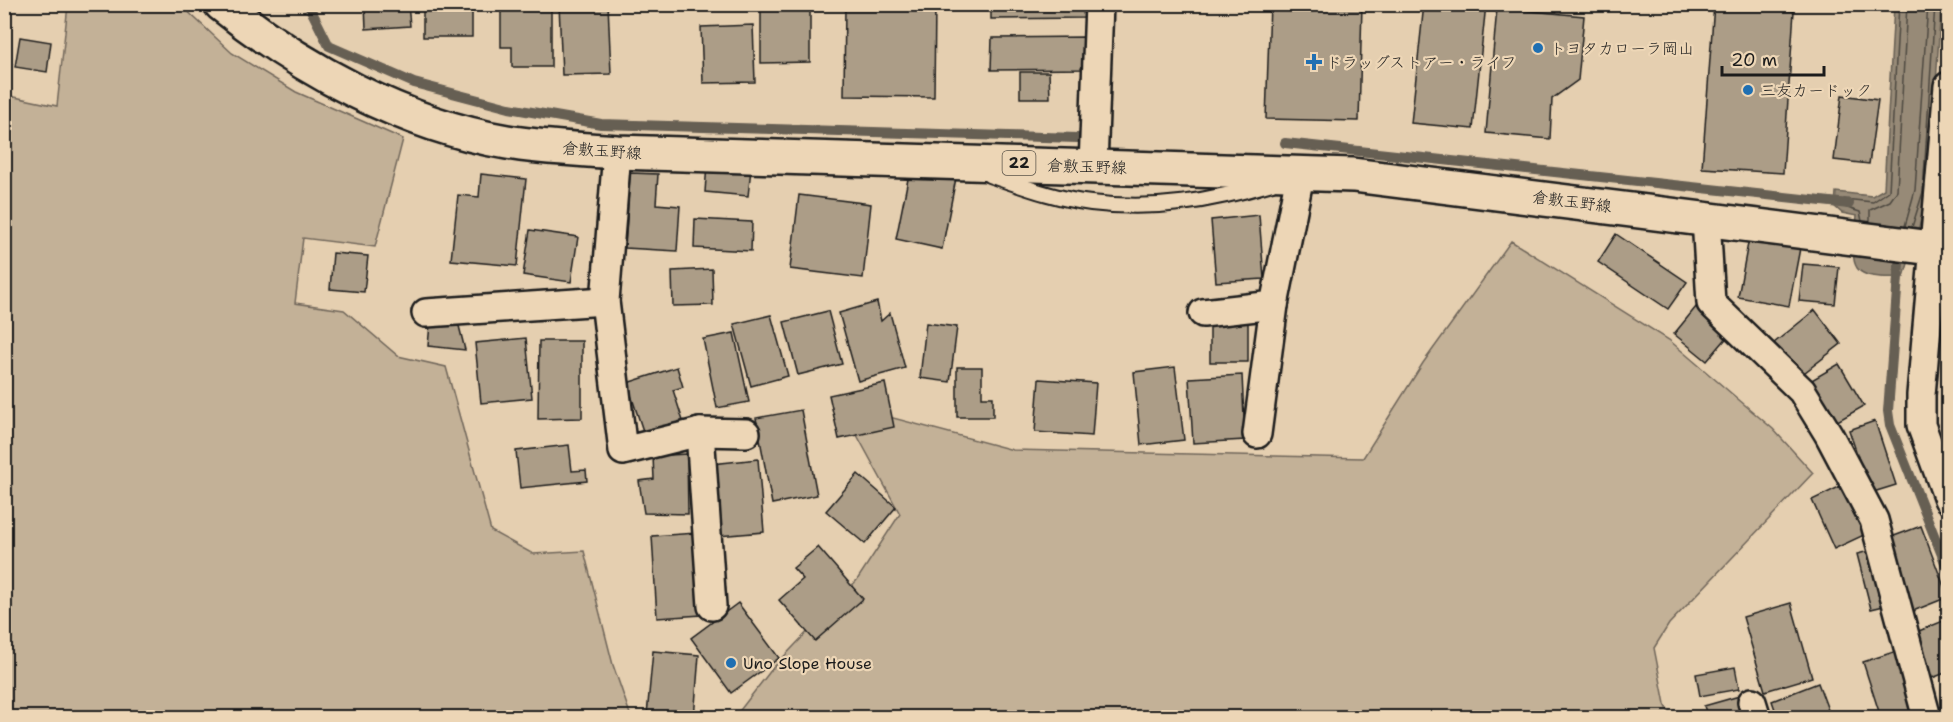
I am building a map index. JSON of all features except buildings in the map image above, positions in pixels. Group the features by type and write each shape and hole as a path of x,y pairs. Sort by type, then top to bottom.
{"main road":[{"name":"倉敷玉野線","path":"221,4 257,34 328,79 392,108 456,129 507,142 617,152 1093,166 1398,179 1932,247"}],"street":[{"path":"1093,166 1099,4"},
{"path":"1948,86 1932,247 1921,395 1921,425 1948,499"},
{"path":"617,152 605,301 623,451 700,432 746,433"},
{"path":"1257,434 1274,305 1300,175"},
{"path":"1706,218 1711,303 1802,391 1829,435 1874,520 1927,717"},
{"path":"426,313 605,301"},
{"path":"1203,313 1274,305"},
{"path":"700,432 712,606"}],"lane":[{"path":"943,161 1054,195 1090,203 1158,206 1215,200 1300,175"}],"shaded area":[{"path":"68,5 181,5 232,53 296,92 403,139 375,247 303,238 295,303 344,310 398,356 446,367 491,531 533,554 584,551 613,665 631,717 5,717 5,95 57,106"},
{"path":"1511,241 1669,340 1773,429 1813,473 1669,624 1654,648 1665,704 1671,717 734,718 772,669 857,580 900,514 857,435 871,412 1013,450 1363,458 1423,363"}],"water":[{"path":"1894,5 1941,5 1929,193 1904,277 1871,276 1856,266 1854,247 1857,216 1842,213 1835,207 1836,192 1872,196 1884,189"}],"waterway":[{"path":"308,4 329,46 414,83 509,108 601,124 1078,138"},
{"path":"1285,143 1849,204"},
{"path":"1899,264 1888,411 1890,425 1948,570"}],"place":[{"name":"トヨタカローラ岡山","path":"1538,48"},
{"name":"ドラッグストアー・ライフ","path":"1314,62"},
{"name":"三友カードック","path":"1748,90"},
{"name":"Uno Slope House","path":"731,663"}]}
